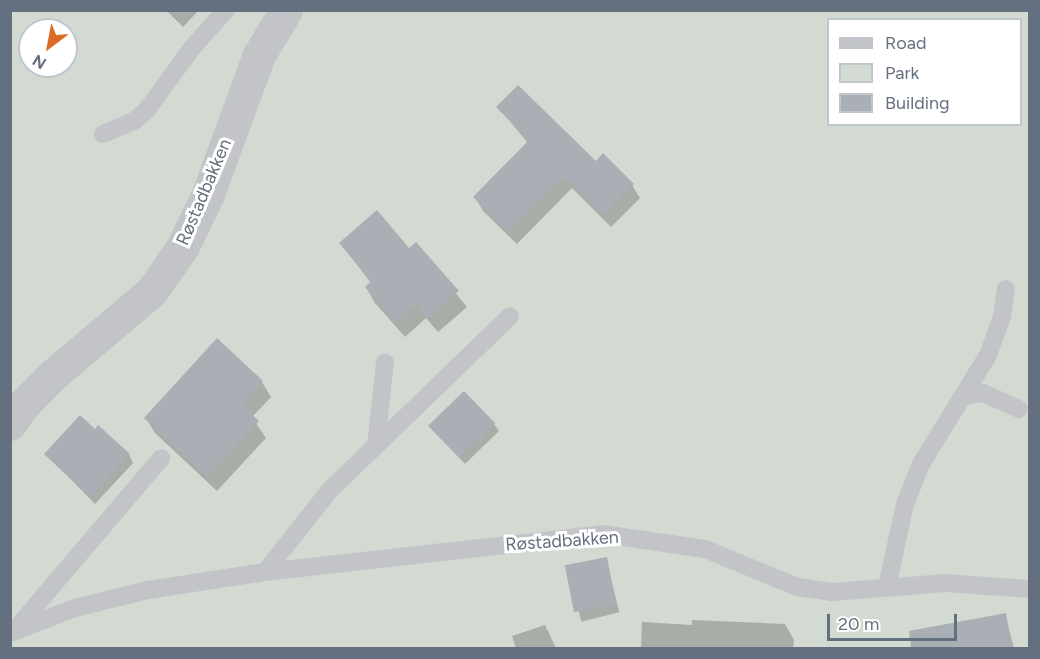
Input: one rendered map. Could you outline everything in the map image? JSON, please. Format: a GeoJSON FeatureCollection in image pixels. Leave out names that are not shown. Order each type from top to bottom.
{"type":"FeatureCollection","features":[{"type":"Feature","properties":{"kind":"street","name":"Røstadbakken"},"geometry":{"type":"LineString","coordinates":[[10,424],[54,374],[152,291],[183,246],[208,194],[260,55],[286,10]]}},
{"type":"Feature","properties":{"kind":"lane"},"geometry":{"type":"LineString","coordinates":[[103,134],[134,121],[146,111],[192,48],[226,10]]}},
{"type":"Feature","properties":{"kind":"lane"},"geometry":{"type":"LineString","coordinates":[[886,586],[905,504],[921,464],[988,355],[1002,317],[1006,289]]}},
{"type":"Feature","properties":{"kind":"lane"},"geometry":{"type":"LineString","coordinates":[[265,572],[330,490],[510,316]]}},
{"type":"Feature","properties":{"kind":"lane"},"geometry":{"type":"LineString","coordinates":[[376,445],[385,362]]}},
{"type":"Feature","properties":{"kind":"lane"},"geometry":{"type":"LineString","coordinates":[[963,396],[983,393],[1020,409]]}},
{"type":"Feature","properties":{"kind":"lane"},"geometry":{"type":"LineString","coordinates":[[12,632],[161,458]]}},
{"type":"Feature","properties":{"kind":"lane","name":"Røstadbakken"},"geometry":{"type":"LineString","coordinates":[[12,632],[85,605],[148,590],[265,572],[547,538],[617,534],[705,549],[797,586],[833,592],[946,583],[1029,589]]}},
{"type":"Feature","properties":{"kind":"green space"},"geometry":{"type":"Polygon","coordinates":[[[11,11],[1029,11],[1029,648],[11,648],[11,11]]]}},
{"type":"Feature","properties":{"kind":"building"},"geometry":{"type":"Polygon","coordinates":[[[518,85],[596,161],[603,153],[634,184],[602,215],[564,176],[508,232],[473,197],[529,140],[496,107],[518,85]]]}},
{"type":"Feature","properties":{"kind":"building"},"geometry":{"type":"Polygon","coordinates":[[[377,210],[409,248],[416,242],[459,291],[428,318],[416,304],[395,322],[365,287],[371,281],[339,243],[377,210]]]}},
{"type":"Feature","properties":{"kind":"building"},"geometry":{"type":"Polygon","coordinates":[[[217,338],[263,381],[241,405],[259,421],[207,477],[144,418],[217,338]]]}},
{"type":"Feature","properties":{"kind":"building"},"geometry":{"type":"Polygon","coordinates":[[[464,391],[495,423],[459,458],[428,426],[464,391]]]}},
{"type":"Feature","properties":{"kind":"building"},"geometry":{"type":"Polygon","coordinates":[[[80,415],[95,429],[98,425],[130,454],[90,497],[44,454],[80,415]]]}},
{"type":"Feature","properties":{"kind":"building"},"geometry":{"type":"Polygon","coordinates":[[[607,557],[616,604],[574,612],[565,565],[607,557]]]}},
{"type":"Feature","properties":{"kind":"building"},"geometry":{"type":"Polygon","coordinates":[[[1006,613],[1012,648],[911,648],[909,631],[1006,613]]]}}]}
